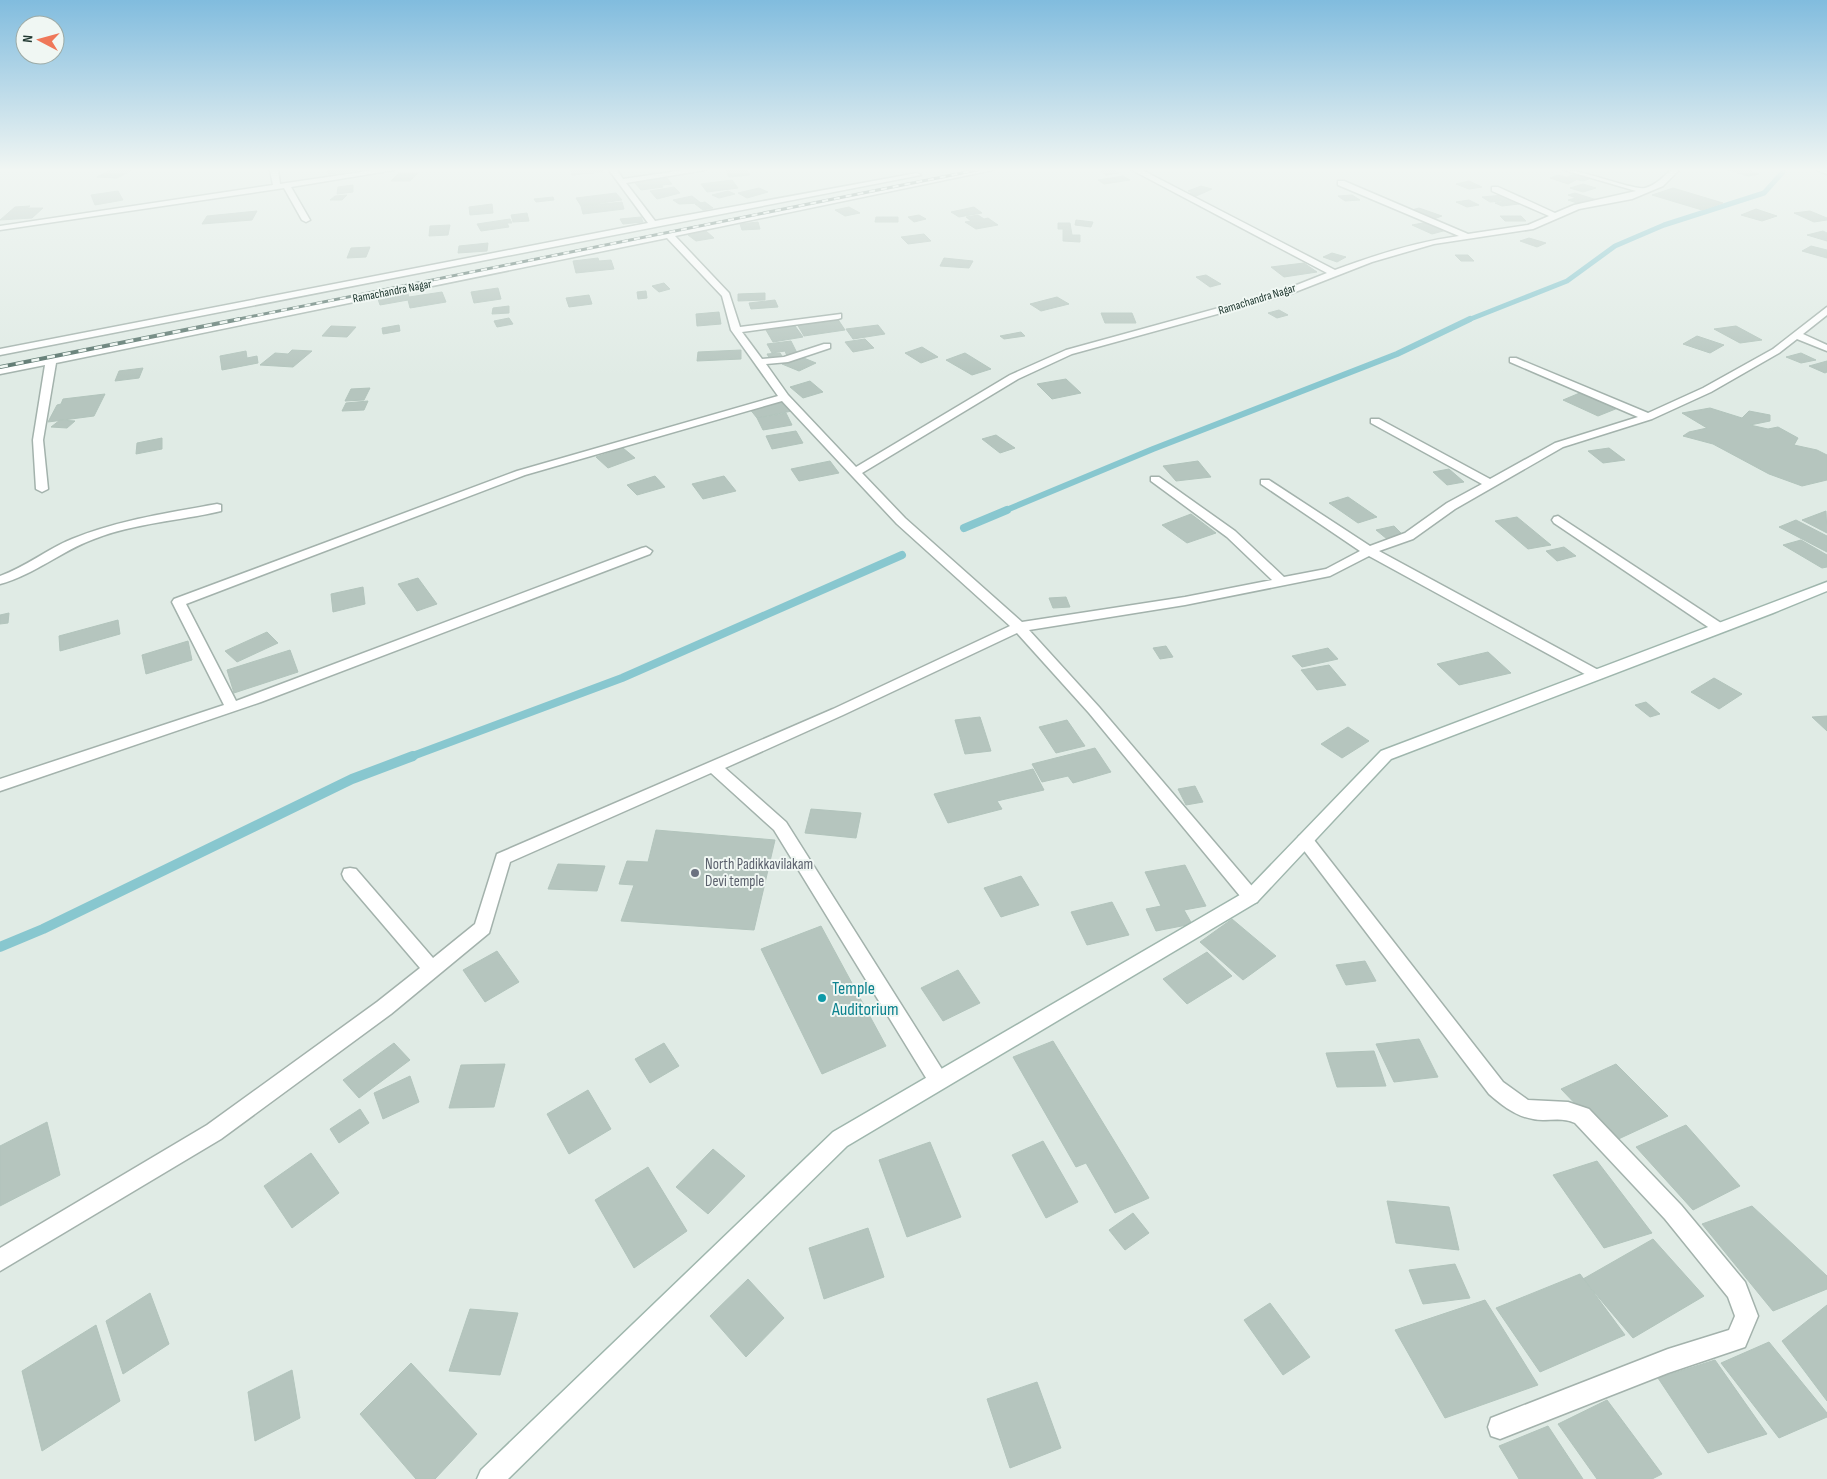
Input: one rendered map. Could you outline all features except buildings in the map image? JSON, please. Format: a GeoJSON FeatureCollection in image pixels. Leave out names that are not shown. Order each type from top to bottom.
{"type":"FeatureCollection","features":[{"type":"Feature","properties":{"kind":"street"},"geometry":{"type":"LineString","coordinates":[[0,352],[576,239]]}},
{"type":"Feature","properties":{"kind":"street","name":"Ramachandra Nagar"},"geometry":{"type":"LineString","coordinates":[[0,371],[649,239]]}},
{"type":"Feature","properties":{"kind":"street"},"geometry":{"type":"LineString","coordinates":[[673,239],[726,295],[736,330],[784,397],[900,521],[1019,627],[1094,710],[1251,897]]}},
{"type":"Feature","properties":{"kind":"street"},"geometry":{"type":"LineString","coordinates":[[1268,239],[1333,273]]}},
{"type":"Feature","properties":{"kind":"street","name":"Ramachandra Nagar"},"geometry":{"type":"LineString","coordinates":[[855,472],[1014,377],[1069,352],[1287,292],[1369,260],[1448,239]]}},
{"type":"Feature","properties":{"kind":"street"},"geometry":{"type":"LineString","coordinates":[[0,1260],[214,1132],[376,1014],[484,928],[503,858],[838,712],[1019,627],[1185,601],[1330,572],[1369,551],[1409,536],[1451,506],[1559,446],[1648,417],[1715,385],[1776,351],[1827,310]]}},
{"type":"Feature","properties":{"kind":"street"},"geometry":{"type":"LineString","coordinates":[[736,330],[838,316]]}},
{"type":"Feature","properties":{"kind":"street"},"geometry":{"type":"LineString","coordinates":[[1796,335],[1827,348]]}},
{"type":"Feature","properties":{"kind":"street"},"geometry":{"type":"LineString","coordinates":[[758,362],[785,360],[827,346]]}},
{"type":"Feature","properties":{"kind":"street"},"geometry":{"type":"LineString","coordinates":[[1513,360],[1648,417]]}},
{"type":"Feature","properties":{"kind":"street"},"geometry":{"type":"LineString","coordinates":[[42,489],[38,440],[51,361]]}},
{"type":"Feature","properties":{"kind":"street"},"geometry":{"type":"LineString","coordinates":[[232,708],[178,602],[521,473],[784,397]]}},
{"type":"Feature","properties":{"kind":"street"},"geometry":{"type":"LineString","coordinates":[[1375,422],[1491,484]]}},
{"type":"Feature","properties":{"kind":"street"},"geometry":{"type":"LineString","coordinates":[[1155,480],[1231,534],[1282,582]]}},
{"type":"Feature","properties":{"kind":"street"},"geometry":{"type":"LineString","coordinates":[[1265,482],[1369,551],[1597,675]]}},
{"type":"Feature","properties":{"kind":"street"},"geometry":{"type":"LineString","coordinates":[[0,580],[20,574],[74,542],[146,521],[217,508]]}},
{"type":"Feature","properties":{"kind":"street"},"geometry":{"type":"LineString","coordinates":[[1558,520],[1719,628]]}},
{"type":"Feature","properties":{"kind":"street"},"geometry":{"type":"LineString","coordinates":[[0,784],[232,708],[646,551]]}},
{"type":"Feature","properties":{"kind":"street"},"geometry":{"type":"LineString","coordinates":[[490,1479],[840,1139],[1251,897],[1386,755],[1827,586]]}},
{"type":"Feature","properties":{"kind":"street"},"geometry":{"type":"LineString","coordinates":[[713,766],[780,826],[938,1080]]}},
{"type":"Feature","properties":{"kind":"street"},"geometry":{"type":"LineString","coordinates":[[1304,840],[1496,1088],[1514,1103],[1532,1110],[1569,1109],[1582,1116],[1673,1212],[1737,1290],[1747,1316],[1737,1339],[1668,1361],[1500,1427]]}},
{"type":"Feature","properties":{"kind":"street"},"geometry":{"type":"LineString","coordinates":[[350,874],[432,969]]}},
{"type":"Feature","properties":{"kind":"waterway"},"geometry":{"type":"LineString","coordinates":[[1468,320],[1567,281],[1615,246],[1631,239]]}},
{"type":"Feature","properties":{"kind":"waterway"},"geometry":{"type":"LineString","coordinates":[[1004,511],[1153,449],[1397,354],[1470,319]]}},
{"type":"Feature","properties":{"kind":"waterway"},"geometry":{"type":"LineString","coordinates":[[964,528],[1007,510]]}},
{"type":"Feature","properties":{"kind":"waterway"},"geometry":{"type":"LineString","coordinates":[[410,757],[622,678],[902,555]]}},
{"type":"Feature","properties":{"kind":"waterway"},"geometry":{"type":"LineString","coordinates":[[0,947],[43,929],[352,779],[413,756]]}},
{"type":"Feature","properties":{"kind":"railway"},"geometry":{"type":"LineString","coordinates":[[234,320],[635,239]]}},
{"type":"Feature","properties":{"kind":"railway"},"geometry":{"type":"LineString","coordinates":[[0,367],[240,319]]}},
{"type":"Feature","properties":{"kind":"place","name":"North Padikkavilakam Devi temple"},"geometry":{"type":"Point","coordinates":[695,873]}},
{"type":"Feature","properties":{"kind":"place","name":"Temple Auditorium"},"geometry":{"type":"Point","coordinates":[822,998]}}]}
